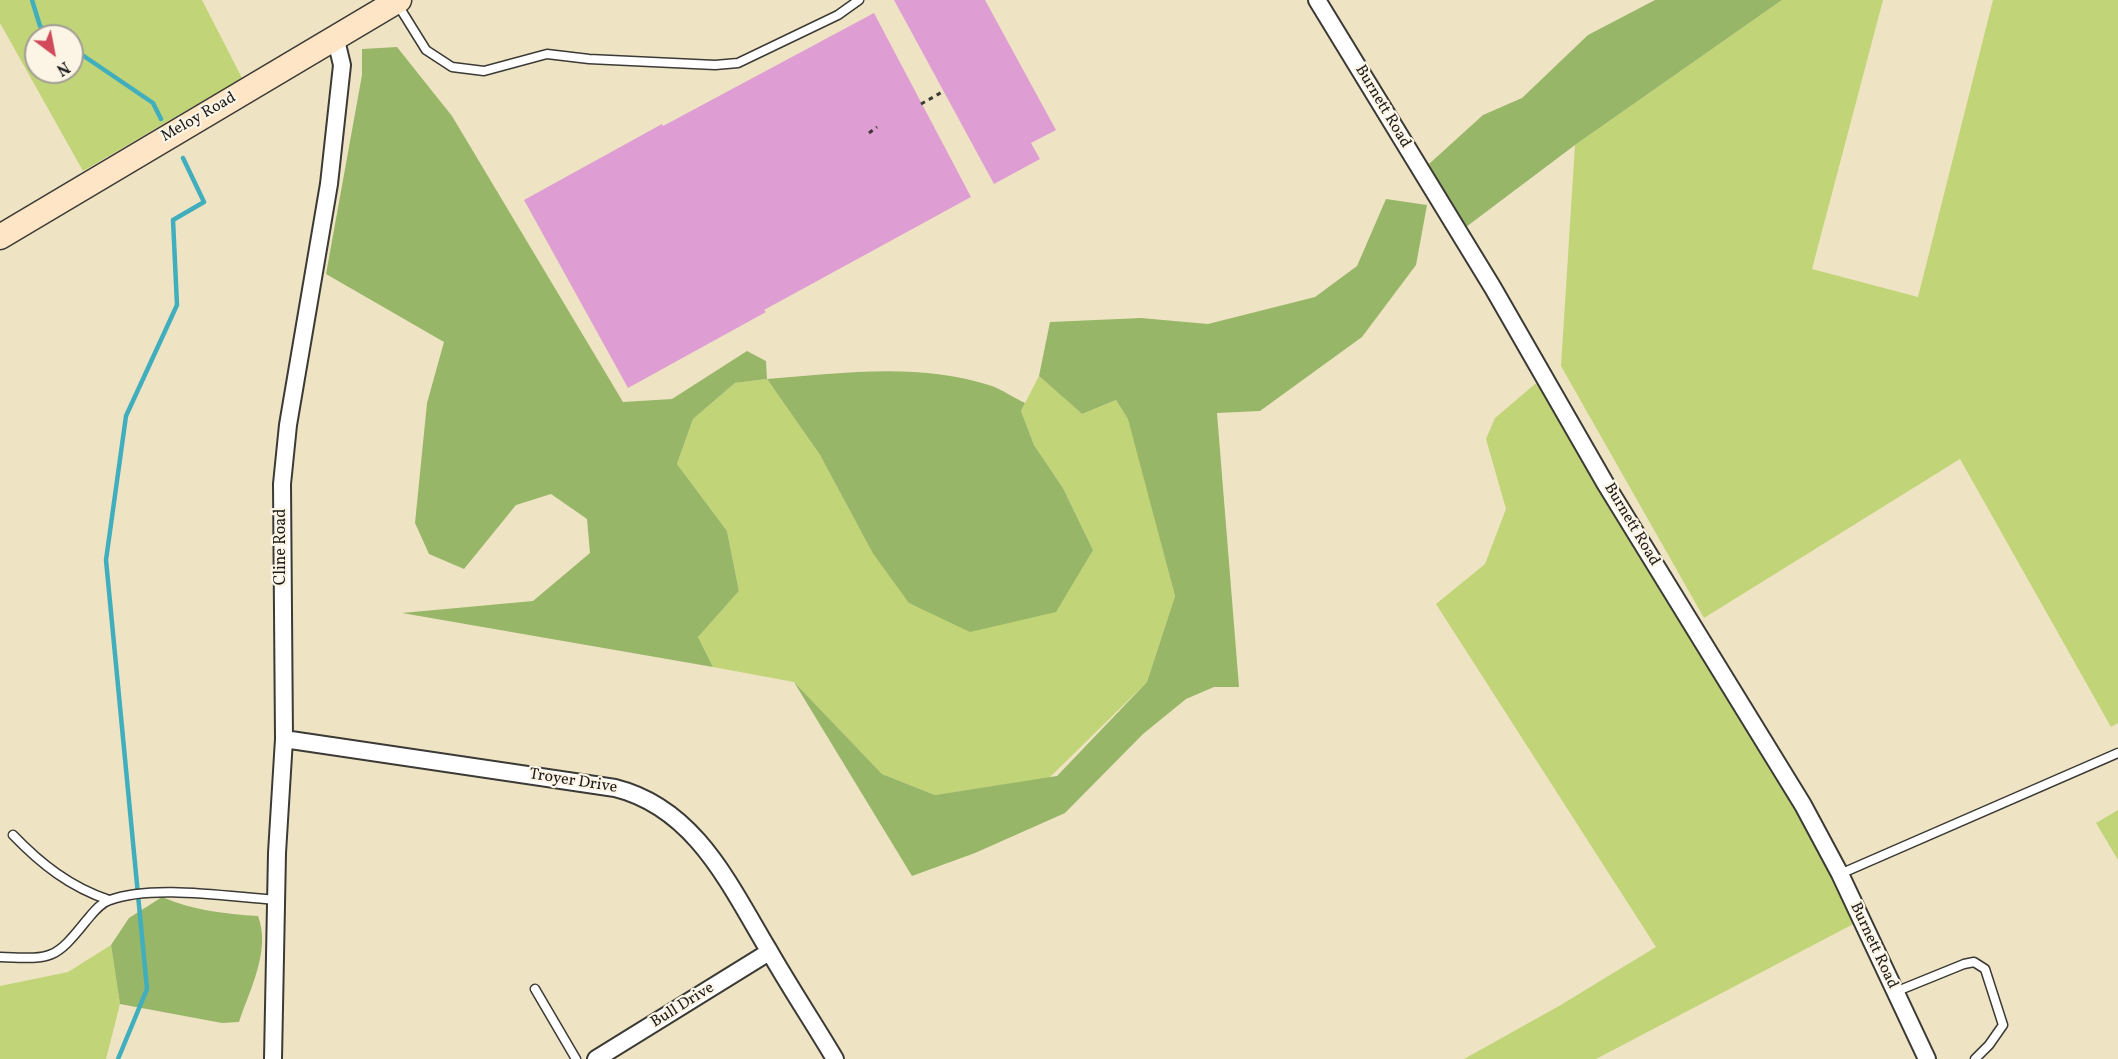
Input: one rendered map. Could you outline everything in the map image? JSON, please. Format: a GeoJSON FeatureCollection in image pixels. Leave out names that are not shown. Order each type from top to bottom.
{"type":"FeatureCollection","features":[{"type":"Feature","properties":{"kind":"street","name":"Burnett Road"},"geometry":{"type":"LineString","coordinates":[[1317,0],[1493,288],[1605,483],[1803,805],[1840,874],[1928,1059]]}},
{"type":"Feature","properties":{"kind":"street","name":"Meloy Road"},"geometry":{"type":"LineString","coordinates":[[0,237],[336,40],[397,1]]}},
{"type":"Feature","properties":{"kind":"street","name":"Cline Road"},"geometry":{"type":"LineString","coordinates":[[273,1059],[276,900],[284,739],[282,484],[288,424],[330,173],[342,65],[336,40]]}},
{"type":"Feature","properties":{"kind":"street","name":"Troyer Drive"},"geometry":{"type":"LineString","coordinates":[[284,739],[633,792],[666,810],[698,840],[720,869],[835,1059]]}},
{"type":"Feature","properties":{"kind":"street","name":"Bull Drive"},"geometry":{"type":"LineString","coordinates":[[596,1059],[769,952]]}},
{"type":"Feature","properties":{"kind":"lane"},"geometry":{"type":"LineString","coordinates":[[397,1],[426,50],[452,67],[484,71],[547,54],[589,59],[715,65],[738,63],[838,15],[860,0]]}},
{"type":"Feature","properties":{"kind":"lane"},"geometry":{"type":"LineString","coordinates":[[1840,874],[2118,753]]}},
{"type":"Feature","properties":{"kind":"lane"},"geometry":{"type":"LineString","coordinates":[[13,835],[38,860],[73,886],[109,900]]}},
{"type":"Feature","properties":{"kind":"lane"},"geometry":{"type":"LineString","coordinates":[[0,957],[35,958],[57,953],[65,948],[97,908],[109,900],[131,895],[276,900]]}},
{"type":"Feature","properties":{"kind":"lane"},"geometry":{"type":"LineString","coordinates":[[1895,992],[1964,964],[1974,962],[1984,969],[2003,1025],[1989,1045],[1975,1059]]}},
{"type":"Feature","properties":{"kind":"lane"},"geometry":{"type":"LineString","coordinates":[[535,989],[576,1059]]}},
{"type":"Feature","properties":{"kind":"path"},"geometry":{"type":"LineString","coordinates":[[921,104],[944,91]]}},
{"type":"Feature","properties":{"kind":"path"},"geometry":{"type":"LineString","coordinates":[[869,133],[877,128]]}},
{"type":"Feature","properties":{"kind":"green space"},"geometry":{"type":"Polygon","coordinates":[[[0,0],[202,0],[242,78],[83,171],[34,84],[84,84],[84,24],[24,24],[24,66],[0,23],[0,0]]]}},
{"type":"Feature","properties":{"kind":"green space"},"geometry":{"type":"Polygon","coordinates":[[[1655,0],[1782,0],[1575,145],[1462,230],[1429,164],[1483,115],[1522,98],[1588,35],[1655,0]]]}},
{"type":"Feature","properties":{"kind":"green space"},"geometry":{"type":"Polygon","coordinates":[[[1782,0],[1883,0],[1812,269],[1918,297],[1993,0],[2118,0],[2118,723],[2111,727],[1960,459],[1704,618],[1561,366],[1575,145],[1782,0]]]}},
{"type":"Feature","properties":{"kind":"green space"},"geometry":{"type":"Polygon","coordinates":[[[397,47],[452,116],[623,402],[672,399],[747,351],[766,361],[767,379],[735,383],[693,419],[677,464],[727,531],[739,591],[698,637],[713,667],[402,613],[533,601],[590,553],[587,519],[551,494],[516,505],[464,569],[429,554],[415,523],[427,403],[444,342],[326,274],[362,75],[362,49],[397,47]]]}},
{"type":"Feature","properties":{"kind":"green space"},"geometry":{"type":"Polygon","coordinates":[[[1386,199],[1427,205],[1416,265],[1362,337],[1260,411],[1217,413],[1239,687],[1214,687],[1186,699],[1143,734],[1065,813],[975,853],[912,876],[794,682],[882,774],[935,795],[1057,776],[1147,682],[1175,596],[1128,419],[1116,400],[1082,414],[1039,376],[1050,322],[1141,318],[1208,324],[1315,297],[1357,266],[1386,199]]]}},
{"type":"Feature","properties":{"kind":"green space"},"geometry":{"type":"Polygon","coordinates":[[[880,371],[937,374],[992,386],[1025,403],[1021,411],[1034,445],[1063,488],[1093,550],[1056,612],[970,632],[909,603],[872,552],[820,455],[767,379],[880,371]]]}},
{"type":"Feature","properties":{"kind":"green space"},"geometry":{"type":"Polygon","coordinates":[[[1039,376],[1082,414],[1116,400],[1129,420],[1175,596],[1147,682],[1049,778],[935,795],[882,774],[794,682],[713,667],[698,637],[739,591],[727,531],[677,464],[693,419],[735,383],[767,379],[820,455],[872,552],[1093,550],[1063,488],[1034,445],[1021,411],[1039,376]]]}},
{"type":"Feature","properties":{"kind":"green space"},"geometry":{"type":"Polygon","coordinates":[[[1535,384],[1549,385],[1861,920],[1596,1059],[1464,1059],[1559,1006],[1656,947],[1436,604],[1485,564],[1506,509],[1486,439],[1495,418],[1535,384]]]}},
{"type":"Feature","properties":{"kind":"green space"},"geometry":{"type":"Polygon","coordinates":[[[2118,810],[2118,860],[2096,823],[2118,810]]]}},
{"type":"Feature","properties":{"kind":"green space"},"geometry":{"type":"Polygon","coordinates":[[[162,897],[209,911],[258,916],[262,942],[261,956],[239,1022],[222,1023],[120,1004],[111,945],[129,918],[162,897]]]}},
{"type":"Feature","properties":{"kind":"green space"},"geometry":{"type":"Polygon","coordinates":[[[111,945],[120,1004],[106,1059],[0,1059],[0,986],[68,972],[111,945]]]}},
{"type":"Feature","properties":{"kind":"building"},"geometry":{"type":"Polygon","coordinates":[[[894,0],[985,0],[1056,130],[1031,143],[1040,159],[994,184],[894,0]]]}},
{"type":"Feature","properties":{"kind":"building"},"geometry":{"type":"Polygon","coordinates":[[[874,13],[971,197],[764,310],[766,312],[628,388],[524,200],[662,124],[663,126],[874,13]]]}},
{"type":"Feature","properties":{"kind":"waterway"},"geometry":{"type":"LineString","coordinates":[[32,0],[39,24]]}},
{"type":"Feature","properties":{"kind":"waterway"},"geometry":{"type":"LineString","coordinates":[[84,56],[153,103],[161,119]]}},
{"type":"Feature","properties":{"kind":"waterway"},"geometry":{"type":"LineString","coordinates":[[118,1059],[147,989],[106,560],[126,416],[177,305],[173,220],[204,202],[183,158]]}}]}
